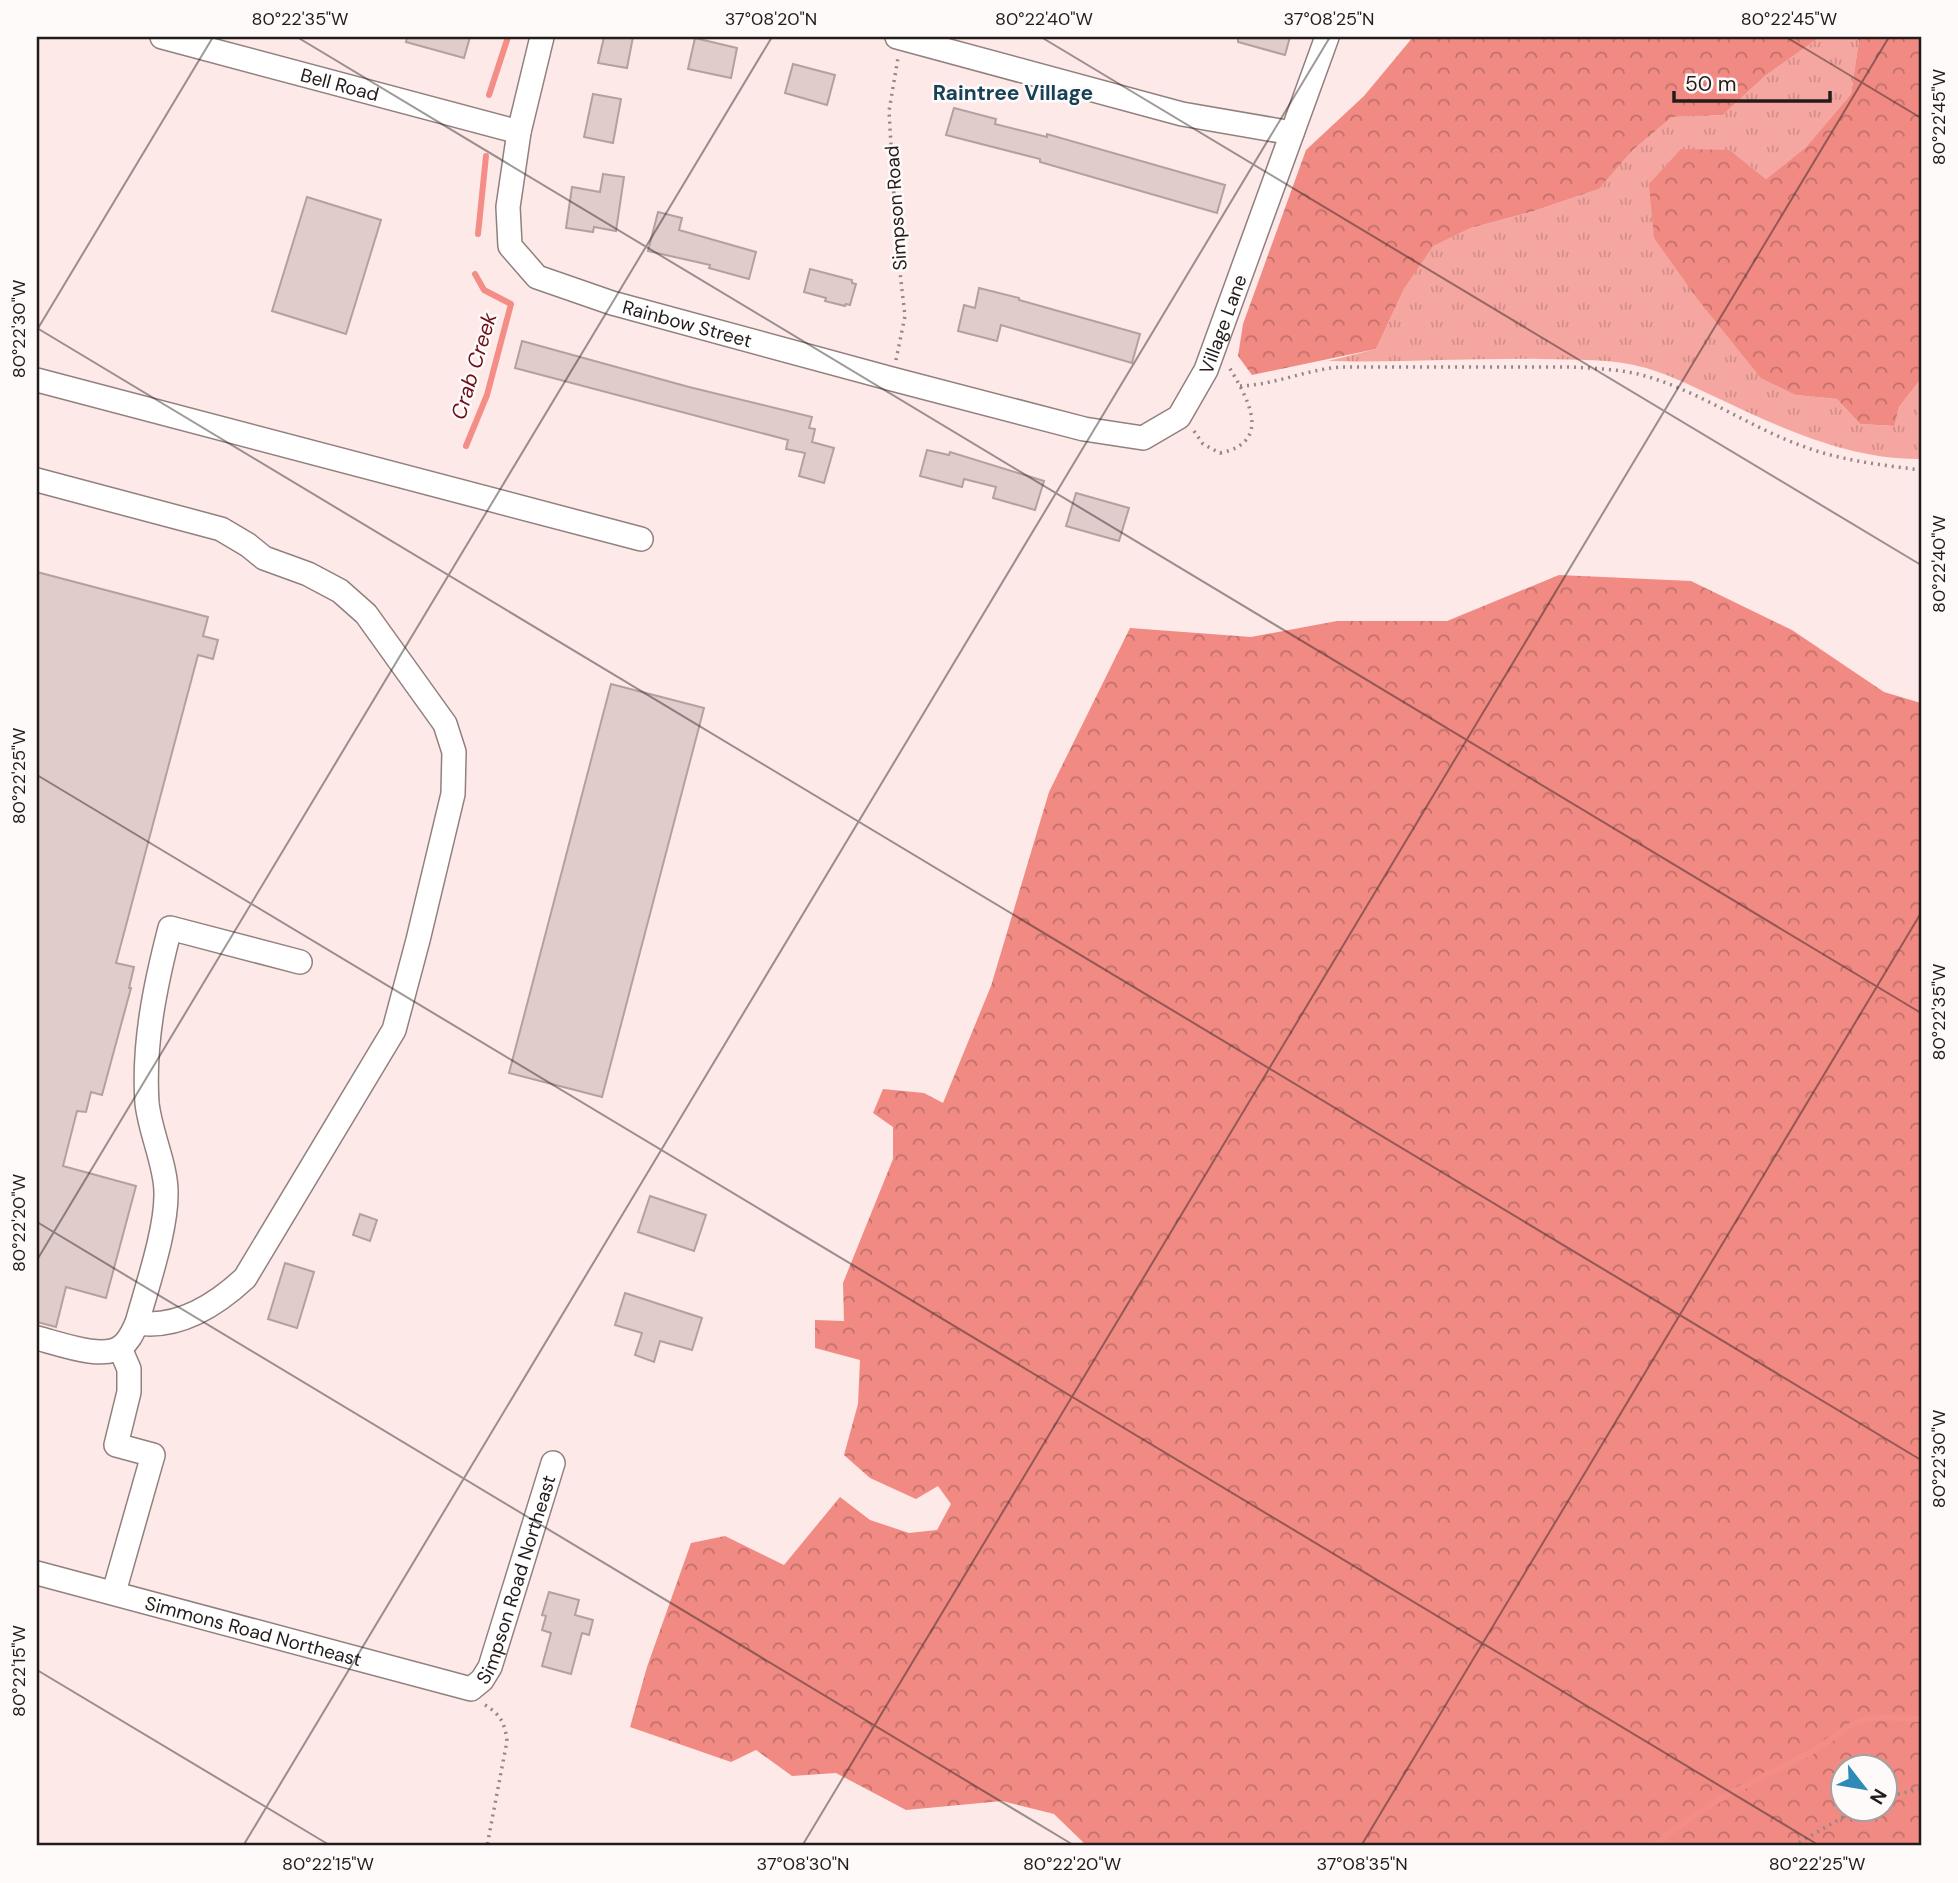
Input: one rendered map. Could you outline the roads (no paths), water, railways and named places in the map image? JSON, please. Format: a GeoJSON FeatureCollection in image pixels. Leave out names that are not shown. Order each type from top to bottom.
{"type":"FeatureCollection","features":[{"type":"Feature","properties":{"kind":"street","name":"Rainbow Street"},"geometry":{"type":"LineString","coordinates":[[542,37],[519,132],[508,207],[510,246],[537,277],[612,303],[1084,429]]}},
{"type":"Feature","properties":{"kind":"street"},"geometry":{"type":"LineString","coordinates":[[900,37],[1182,114],[1292,133]]}},
{"type":"Feature","properties":{"kind":"street","name":"Village Lane"},"geometry":{"type":"LineString","coordinates":[[1084,429],[1143,438],[1179,417],[1206,370],[1328,37]]}},
{"type":"Feature","properties":{"kind":"street","name":"Bell Road"},"geometry":{"type":"LineString","coordinates":[[170,38],[519,132]]}},
{"type":"Feature","properties":{"kind":"street"},"geometry":{"type":"LineString","coordinates":[[37,380],[640,540]]}},
{"type":"Feature","properties":{"kind":"street"},"geometry":{"type":"LineString","coordinates":[[37,480],[221,529],[264,558],[307,574],[340,591],[366,614],[445,724],[454,752],[453,794],[394,1031],[245,1278],[225,1297],[190,1316],[156,1326],[138,1323]]}},
{"type":"Feature","properties":{"kind":"street"},"geometry":{"type":"LineString","coordinates":[[37,1338],[91,1351],[108,1352],[120,1348],[138,1323],[164,1216],[166,1190],[149,1121],[146,1050],[155,984],[170,929],[300,962]]}},
{"type":"Feature","properties":{"kind":"street"},"geometry":{"type":"LineString","coordinates":[[114,1592],[153,1455],[116,1445],[129,1392],[129,1369],[120,1348]]}},
{"type":"Feature","properties":{"kind":"street","name":"Simpson Road Northeast"},"geometry":{"type":"LineString","coordinates":[[475,1695],[490,1667],[553,1463]]}},
{"type":"Feature","properties":{"kind":"street","name":"Simmons Road Northeast"},"geometry":{"type":"LineString","coordinates":[[37,1573],[114,1592],[475,1695]]}},
{"type":"Feature","properties":{"kind":"waterway","name":"Crab Creek"},"geometry":{"type":"LineString","coordinates":[[489,95],[508,37]]}},
{"type":"Feature","properties":{"kind":"waterway","name":"Crab Creek"},"geometry":{"type":"LineString","coordinates":[[478,234],[486,156]]}},
{"type":"Feature","properties":{"kind":"waterway","name":"Crab Creek"},"geometry":{"type":"LineString","coordinates":[[466,446],[487,395],[511,304],[484,290],[475,274]]}},
{"type":"Feature","properties":{"kind":"waterway"},"geometry":{"type":"LineString","coordinates":[[1655,1846],[1711,1805],[1811,1752],[1852,1725],[1874,1718],[1921,1719]]}},
{"type":"Feature","properties":{"kind":"district","name":"Raintree Village"},"geometry":{"type":"Point","coordinates":[1013,93]}}]}
